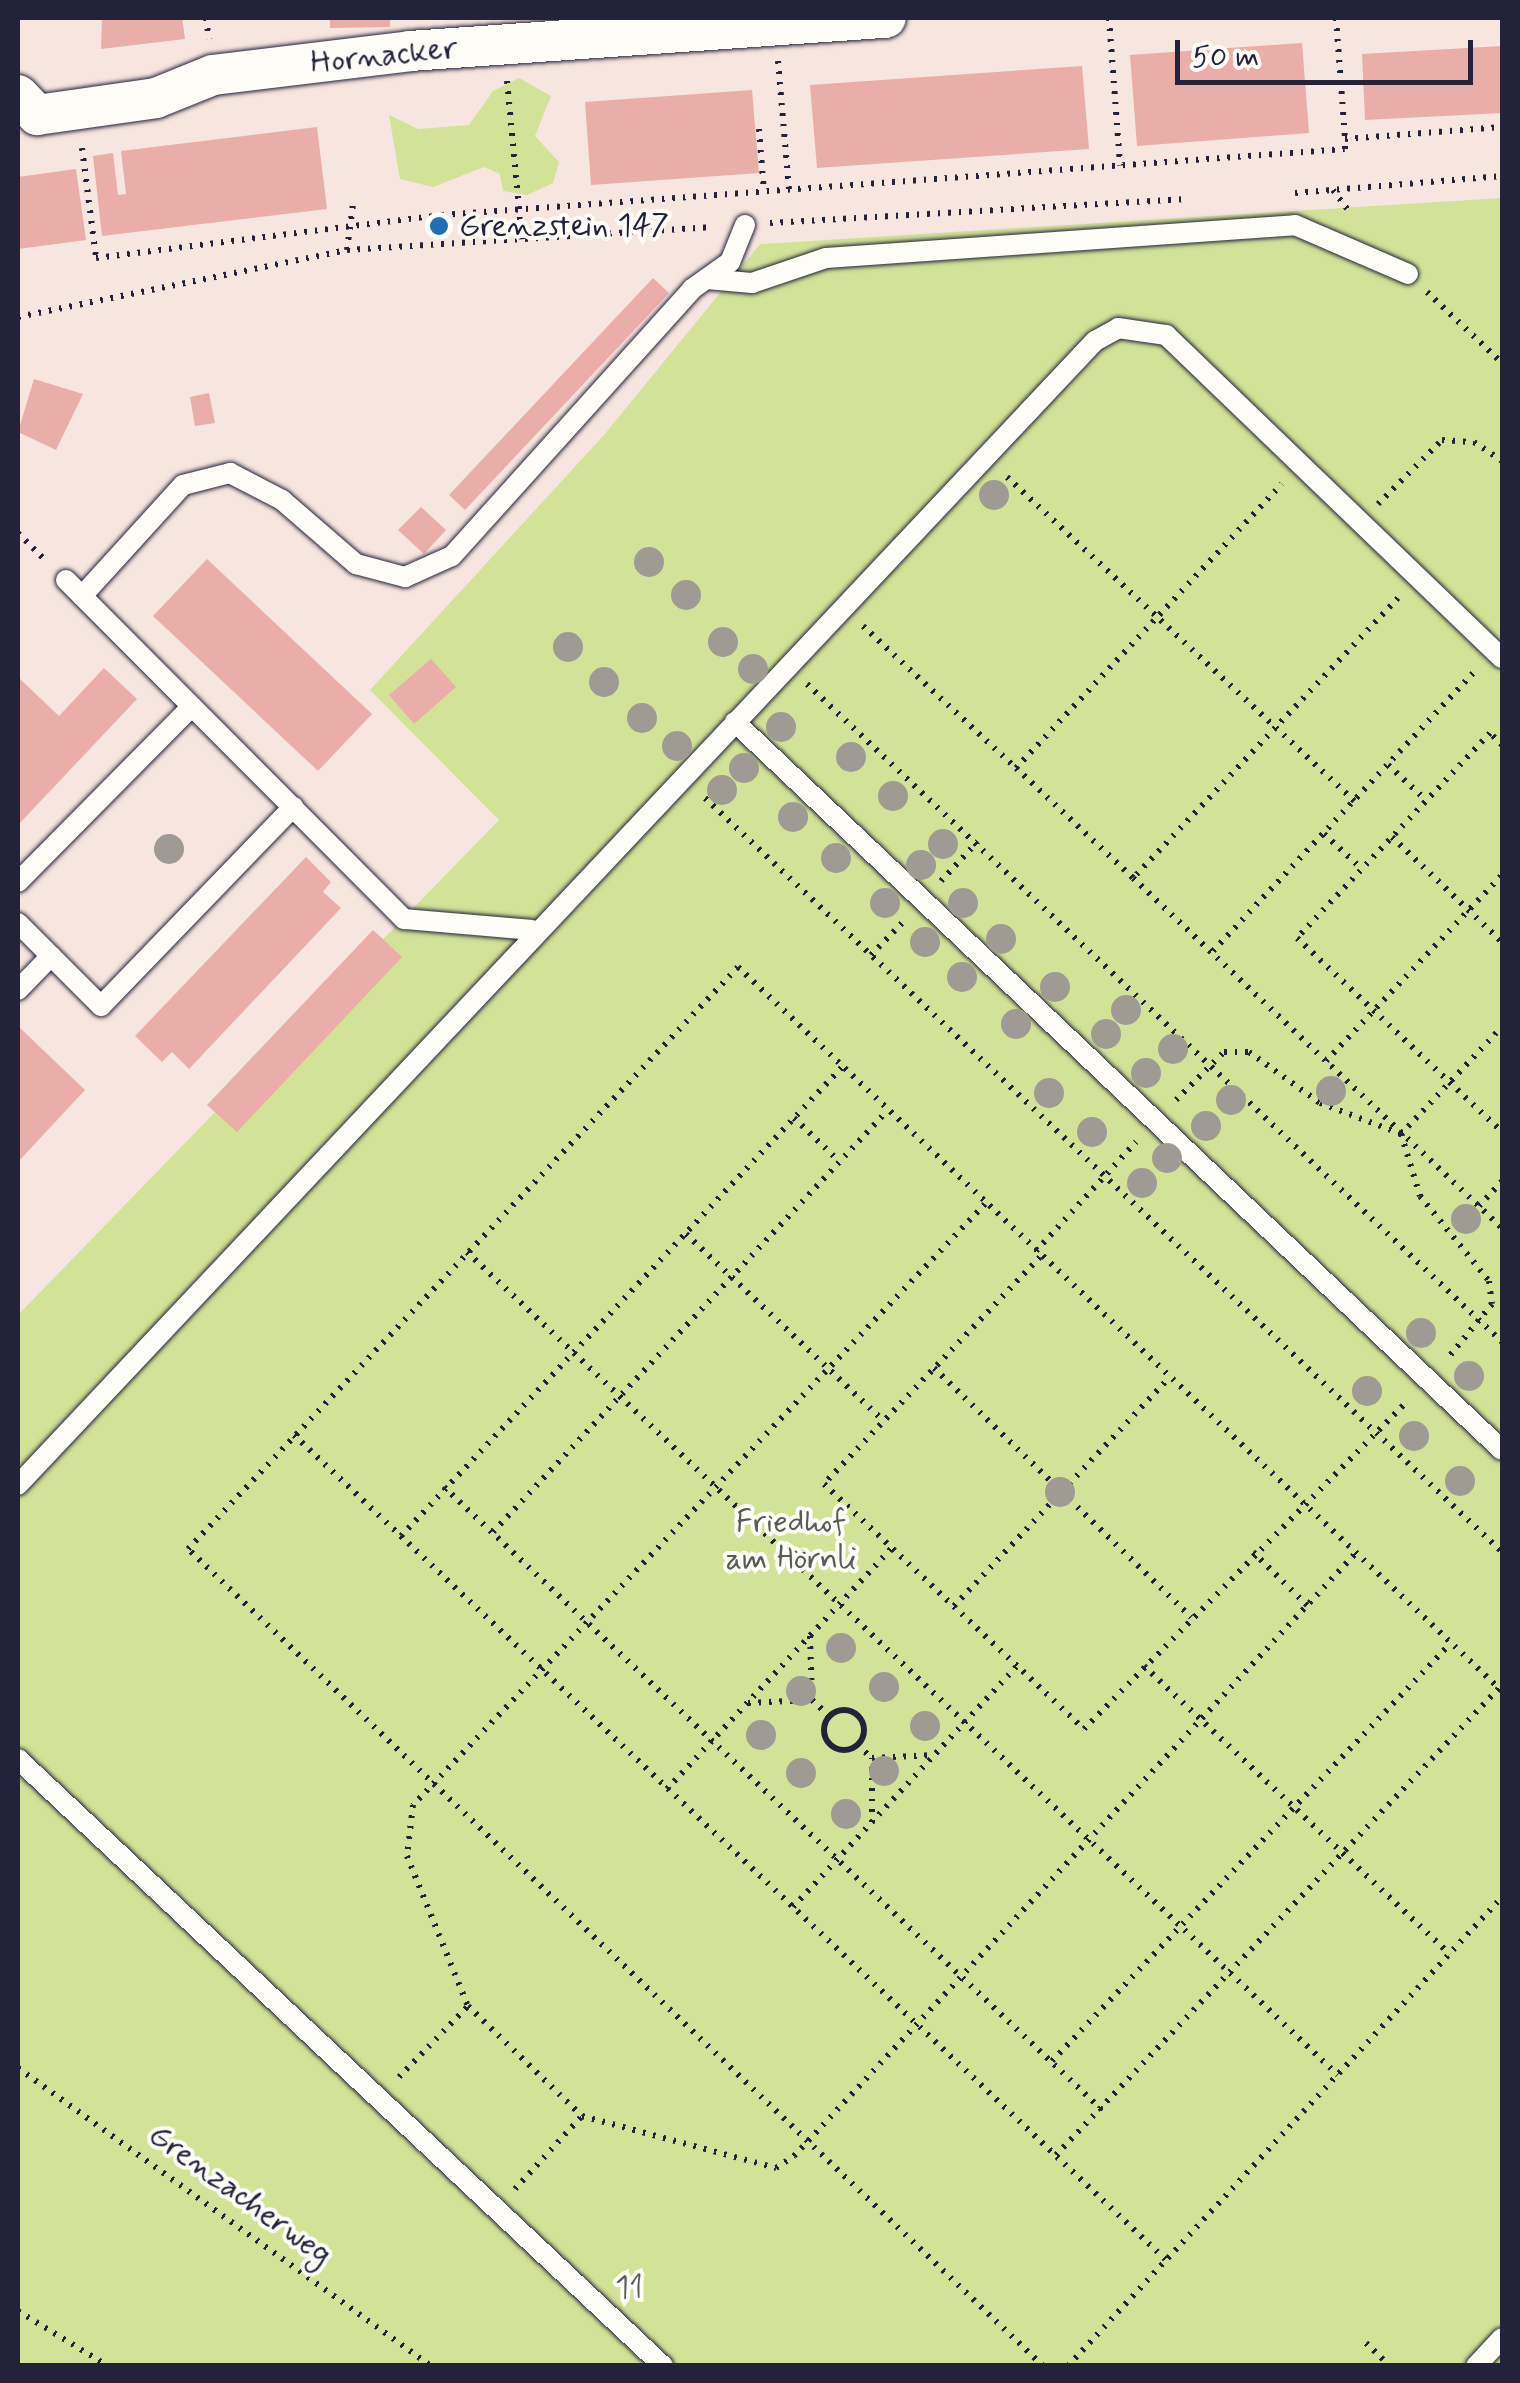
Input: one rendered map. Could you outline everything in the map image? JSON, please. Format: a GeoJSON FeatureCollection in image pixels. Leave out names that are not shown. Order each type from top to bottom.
{"type":"FeatureCollection","features":[{"type":"Feature","properties":{"kind":"street","name":"Hornacker"},"geometry":{"type":"LineString","coordinates":[[18,95],[37,114],[156,98],[214,75],[504,45],[886,18]]}},
{"type":"Feature","properties":{"kind":"lane"},"geometry":{"type":"LineString","coordinates":[[82,596],[182,484],[230,473],[282,500],[356,564],[404,577],[452,556],[706,279],[730,262],[745,225]]}},
{"type":"Feature","properties":{"kind":"lane"},"geometry":{"type":"LineString","coordinates":[[706,279],[752,282],[826,258],[1296,226],[1408,274]]}},
{"type":"Feature","properties":{"kind":"lane"},"geometry":{"type":"LineString","coordinates":[[18,1485],[532,930],[735,722],[1094,341],[1143,327],[1166,335],[1365,520],[1498,654]]}},
{"type":"Feature","properties":{"kind":"lane"},"geometry":{"type":"LineString","coordinates":[[66,580],[404,919],[532,930]]}},
{"type":"Feature","properties":{"kind":"lane"},"geometry":{"type":"LineString","coordinates":[[18,882],[192,706]]}},
{"type":"Feature","properties":{"kind":"lane"},"geometry":{"type":"LineString","coordinates":[[735,722],[1502,1450]]}},
{"type":"Feature","properties":{"kind":"lane"},"geometry":{"type":"LineString","coordinates":[[18,923],[101,1006],[293,808]]}},
{"type":"Feature","properties":{"kind":"lane"},"geometry":{"type":"LineString","coordinates":[[18,990],[51,956]]}},
{"type":"Feature","properties":{"kind":"lane"},"geometry":{"type":"LineString","coordinates":[[18,1759],[664,2366]]}},
{"type":"Feature","properties":{"kind":"lane"},"geometry":{"type":"LineString","coordinates":[[1476,2366],[1502,2338]]}},
{"type":"Feature","properties":{"kind":"path"},"geometry":{"type":"LineString","coordinates":[[1109,18],[1120,166]]}},
{"type":"Feature","properties":{"kind":"path"},"geometry":{"type":"LineString","coordinates":[[77,110],[96,258],[519,210],[1345,149],[1336,18]]}},
{"type":"Feature","properties":{"kind":"path"},"geometry":{"type":"LineString","coordinates":[[775,25],[789,190]]}},
{"type":"Feature","properties":{"kind":"path"},"geometry":{"type":"LineString","coordinates":[[504,45],[522,239]]}},
{"type":"Feature","properties":{"kind":"path"},"geometry":{"type":"LineString","coordinates":[[1344,139],[1502,127]]}},
{"type":"Feature","properties":{"kind":"path"},"geometry":{"type":"LineString","coordinates":[[760,130],[764,192]]}},
{"type":"Feature","properties":{"kind":"path"},"geometry":{"type":"LineString","coordinates":[[347,250],[354,226],[353,204]]}},
{"type":"Feature","properties":{"kind":"path"},"geometry":{"type":"LineString","coordinates":[[1365,520],[1442,440],[1474,442],[1502,461]]}},
{"type":"Feature","properties":{"kind":"path"},"geometry":{"type":"LineString","coordinates":[[984,455],[1354,802]]}},
{"type":"Feature","properties":{"kind":"path"},"geometry":{"type":"LineString","coordinates":[[1016,768],[1303,462]]}},
{"type":"Feature","properties":{"kind":"path"},"geometry":{"type":"LineString","coordinates":[[18,533],[66,580]]}},
{"type":"Feature","properties":{"kind":"path"},"geometry":{"type":"LineString","coordinates":[[1134,878],[1418,577]]}},
{"type":"Feature","properties":{"kind":"path"},"geometry":{"type":"LineString","coordinates":[[843,608],[1502,1228]]}},
{"type":"Feature","properties":{"kind":"path"},"geometry":{"type":"LineString","coordinates":[[1213,952],[1498,654]]}},
{"type":"Feature","properties":{"kind":"path"},"geometry":{"type":"LineString","coordinates":[[788,666],[1502,1342]]}},
{"type":"Feature","properties":{"kind":"path"},"geometry":{"type":"LineString","coordinates":[[1502,745],[1490,733],[1298,938],[1502,1132]]}},
{"type":"Feature","properties":{"kind":"path"},"geometry":{"type":"LineString","coordinates":[[1388,765],[1426,800]]}},
{"type":"Feature","properties":{"kind":"path"},"geometry":{"type":"LineString","coordinates":[[682,777],[1502,1552]]}},
{"type":"Feature","properties":{"kind":"path"},"geometry":{"type":"LineString","coordinates":[[1324,834],[1362,869]]}},
{"type":"Feature","properties":{"kind":"path"},"geometry":{"type":"LineString","coordinates":[[1392,837],[1502,942]]}},
{"type":"Feature","properties":{"kind":"path"},"geometry":{"type":"LineString","coordinates":[[1326,1061],[1502,875]]}},
{"type":"Feature","properties":{"kind":"path"},"geometry":{"type":"LineString","coordinates":[[1043,2366],[808,2134],[188,1549],[738,967],[1040,1257],[1501,1689],[1056,2155]]}},
{"type":"Feature","properties":{"kind":"path"},"geometry":{"type":"LineString","coordinates":[[1401,1134],[1502,1026]]}},
{"type":"Feature","properties":{"kind":"path"},"geometry":{"type":"LineString","coordinates":[[401,1536],[842,1067]]}},
{"type":"Feature","properties":{"kind":"path"},"geometry":{"type":"LineString","coordinates":[[494,1532],[886,1111]]}},
{"type":"Feature","properties":{"kind":"path"},"geometry":{"type":"LineString","coordinates":[[794,1118],[839,1161]]}},
{"type":"Feature","properties":{"kind":"path"},"geometry":{"type":"LineString","coordinates":[[1479,1206],[1502,1181]]}},
{"type":"Feature","properties":{"kind":"path"},"geometry":{"type":"LineString","coordinates":[[986,1204],[540,1668],[434,1783],[405,1825],[407,1856],[468,2006],[582,2116],[776,2168],[1356,1553]]}},
{"type":"Feature","properties":{"kind":"path"},"geometry":{"type":"LineString","coordinates":[[686,1234],[883,1420]]}},
{"type":"Feature","properties":{"kind":"path"},"geometry":{"type":"LineString","coordinates":[[468,1252],[839,1603],[970,1719],[1338,2075]]}},
{"type":"Feature","properties":{"kind":"path"},"geometry":{"type":"LineString","coordinates":[[1040,1257],[824,1484],[1084,1728],[1252,1552],[1307,1505]]}},
{"type":"Feature","properties":{"kind":"path"},"geometry":{"type":"LineString","coordinates":[[934,1368],[1192,1617]]}},
{"type":"Feature","properties":{"kind":"path"},"geometry":{"type":"LineString","coordinates":[[954,1606],[1169,1378]]}},
{"type":"Feature","properties":{"kind":"path"},"geometry":{"type":"LineString","coordinates":[[294,1436],[1166,2260]]}},
{"type":"Feature","properties":{"kind":"path"},"geometry":{"type":"LineString","coordinates":[[444,1487],[962,1972],[1102,2110]]}},
{"type":"Feature","properties":{"kind":"path"},"geometry":{"type":"LineString","coordinates":[[667,1789],[892,1548]]}},
{"type":"Feature","properties":{"kind":"path"},"geometry":{"type":"LineString","coordinates":[[1252,1552],[1308,1604]]}},
{"type":"Feature","properties":{"kind":"path"},"geometry":{"type":"LineString","coordinates":[[810,1636],[812,1700],[829,1716],[859,1717],[857,1745]]}},
{"type":"Feature","properties":{"kind":"path"},"geometry":{"type":"LineString","coordinates":[[1052,2060],[1450,1644]]}},
{"type":"Feature","properties":{"kind":"path"},"geometry":{"type":"LineString","coordinates":[[792,1907],[1018,1666]]}},
{"type":"Feature","properties":{"kind":"path"},"geometry":{"type":"LineString","coordinates":[[1144,1666],[1450,1954]]}},
{"type":"Feature","properties":{"kind":"path"},"geometry":{"type":"LineString","coordinates":[[748,1703],[812,1700]]}},
{"type":"Feature","properties":{"kind":"path"},"geometry":{"type":"LineString","coordinates":[[829,1716],[829,1744],[857,1745],[872,1758],[935,1755]]}},
{"type":"Feature","properties":{"kind":"path"},"geometry":{"type":"LineString","coordinates":[[872,1758],[872,1822]]}},
{"type":"Feature","properties":{"kind":"path"},"geometry":{"type":"LineString","coordinates":[[1068,2366],[1502,1897]]}},
{"type":"Feature","properties":{"kind":"path"},"geometry":{"type":"LineString","coordinates":[[377,2098],[468,2006]]}},
{"type":"Feature","properties":{"kind":"path","name":"Grenzacherweg"},"geometry":{"type":"LineString","coordinates":[[18,2068],[432,2366]]}},
{"type":"Feature","properties":{"kind":"path"},"geometry":{"type":"LineString","coordinates":[[496,2210],[582,2116]]}},
{"type":"Feature","properties":{"kind":"path"},"geometry":{"type":"LineString","coordinates":[[18,2311],[108,2366]]}},
{"type":"Feature","properties":{"kind":"path"},"geometry":{"type":"LineString","coordinates":[[1366,2343],[1390,2366]]}},
{"type":"Feature","properties":{"kind":"green space"},"geometry":{"type":"Polygon","coordinates":[[[519,78],[551,96],[535,136],[559,162],[553,183],[527,195],[503,191],[500,174],[484,167],[433,187],[400,179],[389,115],[418,129],[469,125],[493,91],[519,78]]]}},
{"type":"Feature","properties":{"kind":"green space","name":"Friedhof am Hörnli"},"geometry":{"type":"Polygon","coordinates":[[[1502,198],[1502,2365],[18,2365],[18,1315],[499,820],[370,690],[604,435],[760,244],[1502,198]]]}},
{"type":"Feature","properties":{"kind":"building"},"geometry":{"type":"Polygon","coordinates":[[[102,18],[182,18],[185,39],[101,49],[102,18]]]}},
{"type":"Feature","properties":{"kind":"building"},"geometry":{"type":"Polygon","coordinates":[[[330,18],[390,18],[390,27],[330,28],[330,18]]]}},
{"type":"Feature","properties":{"kind":"building"},"geometry":{"type":"Polygon","coordinates":[[[1302,43],[1309,133],[1137,146],[1130,55],[1302,43]]]}},
{"type":"Feature","properties":{"kind":"building"},"geometry":{"type":"Polygon","coordinates":[[[1502,46],[1502,113],[1365,120],[1362,54],[1502,46]]]}},
{"type":"Feature","properties":{"kind":"building"},"geometry":{"type":"Polygon","coordinates":[[[1082,66],[1089,149],[817,168],[810,85],[1082,66]]]}},
{"type":"Feature","properties":{"kind":"building"},"geometry":{"type":"Polygon","coordinates":[[[752,90],[759,173],[591,185],[585,102],[752,90]]]}},
{"type":"Feature","properties":{"kind":"building"},"geometry":{"type":"Polygon","coordinates":[[[317,127],[327,209],[102,236],[93,156],[113,153],[118,195],[126,194],[121,151],[317,127]]]}},
{"type":"Feature","properties":{"kind":"building"},"geometry":{"type":"Polygon","coordinates":[[[76,169],[86,240],[18,249],[18,177],[76,169]]]}},
{"type":"Feature","properties":{"kind":"building"},"geometry":{"type":"Polygon","coordinates":[[[653,278],[669,293],[465,510],[449,495],[653,278]]]}},
{"type":"Feature","properties":{"kind":"building"},"geometry":{"type":"Polygon","coordinates":[[[34,379],[83,394],[56,450],[18,432],[34,379]]]}},
{"type":"Feature","properties":{"kind":"building"},"geometry":{"type":"Polygon","coordinates":[[[209,393],[215,423],[195,426],[190,397],[209,393]]]}},
{"type":"Feature","properties":{"kind":"building"},"geometry":{"type":"Polygon","coordinates":[[[421,507],[446,530],[424,554],[398,530],[421,507]]]}},
{"type":"Feature","properties":{"kind":"building"},"geometry":{"type":"Polygon","coordinates":[[[207,559],[372,714],[318,771],[153,616],[207,559]]]}},
{"type":"Feature","properties":{"kind":"building"},"geometry":{"type":"Polygon","coordinates":[[[431,659],[456,687],[414,724],[389,695],[431,659]]]}},
{"type":"Feature","properties":{"kind":"building"},"geometry":{"type":"Polygon","coordinates":[[[104,668],[137,699],[18,825],[18,677],[59,716],[104,668]]]}},
{"type":"Feature","properties":{"kind":"building"},"geometry":{"type":"Polygon","coordinates":[[[306,857],[331,882],[323,892],[341,908],[189,1069],[172,1052],[162,1062],[135,1036],[306,857]]]}},
{"type":"Feature","properties":{"kind":"building"},"geometry":{"type":"Polygon","coordinates":[[[373,930],[402,957],[237,1132],[207,1105],[373,930]]]}},
{"type":"Feature","properties":{"kind":"building"},"geometry":{"type":"Polygon","coordinates":[[[18,1026],[85,1090],[18,1162],[18,1026]]]}},
{"type":"Feature","properties":{"kind":"place","name":"Grenzstein 147"},"geometry":{"type":"Point","coordinates":[439,226]}},
{"type":"Feature","properties":{"kind":"park label","name":"11"},"geometry":{"type":"Point","coordinates":[629,2288]}}]}
